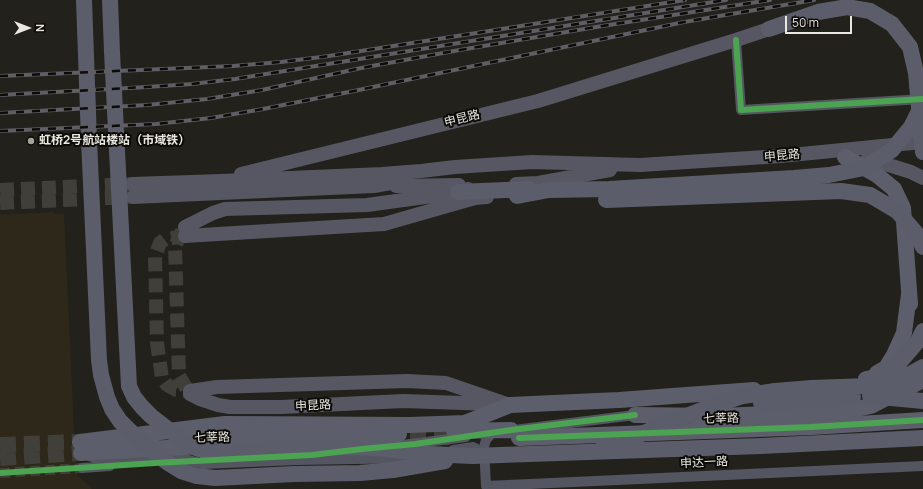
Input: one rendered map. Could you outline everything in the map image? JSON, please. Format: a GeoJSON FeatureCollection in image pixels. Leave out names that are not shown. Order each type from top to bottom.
{"type":"FeatureCollection","features":[{"type":"Feature","properties":{"kind":"highway"},"geometry":{"type":"LineString","coordinates":[[84,0],[99,360],[102,381],[112,409],[120,421],[142,443],[181,471],[197,476],[215,478],[294,474],[360,473],[479,459],[575,452],[762,446],[923,438]]}},
{"type":"Feature","properties":{"kind":"highway"},"geometry":{"type":"LineString","coordinates":[[110,0],[129,386],[134,397],[142,407],[151,416],[187,444],[206,451],[246,452],[344,447],[379,448],[479,459]]}},
{"type":"Feature","properties":{"kind":"highway"},"geometry":{"type":"LineString","coordinates":[[769,29],[818,12],[847,7],[870,11],[892,24],[910,47],[916,73],[923,152]]}},
{"type":"Feature","properties":{"kind":"highway"},"geometry":{"type":"LineString","coordinates":[[458,192],[530,189],[609,189],[830,175],[864,168],[892,150],[911,127],[923,103]]}},
{"type":"Feature","properties":{"kind":"highway"},"geometry":{"type":"LineString","coordinates":[[517,196],[549,190]]}},
{"type":"Feature","properties":{"kind":"highway"},"geometry":{"type":"LineString","coordinates":[[517,196],[545,196],[596,200],[841,191],[870,195],[897,211],[916,233],[923,248]]}},
{"type":"Feature","properties":{"kind":"highway"},"geometry":{"type":"LineString","coordinates":[[842,387],[876,376],[899,363],[918,341],[923,331]]}},
{"type":"Feature","properties":{"kind":"highway"},"geometry":{"type":"LineString","coordinates":[[575,452],[631,438],[712,406],[743,396],[783,390],[868,386],[903,378],[923,367]]}},
{"type":"Feature","properties":{"kind":"highway"},"geometry":{"type":"LineString","coordinates":[[751,404],[870,396],[907,388],[923,380]]}},
{"type":"Feature","properties":{"kind":"highway"},"geometry":{"type":"LineString","coordinates":[[870,396],[923,401]]}},
{"type":"Feature","properties":{"kind":"main road","name":"申昆路"},"geometry":{"type":"LineString","coordinates":[[455,167],[435,176],[374,186],[132,191],[149,184],[235,176],[538,101],[769,29]]}},
{"type":"Feature","properties":{"kind":"main road","name":"申昆路"},"geometry":{"type":"LineString","coordinates":[[149,184],[382,174],[532,162],[640,165],[781,156],[923,142]]}},
{"type":"Feature","properties":{"kind":"main road"},"geometry":{"type":"LineString","coordinates":[[781,156],[845,157],[879,162],[911,172],[923,178]]}},
{"type":"Feature","properties":{"kind":"main road"},"geometry":{"type":"LineString","coordinates":[[635,416],[718,416],[845,411],[871,406],[892,396],[904,378],[910,358],[912,329],[903,208],[894,189],[877,175],[845,157]]}},
{"type":"Feature","properties":{"kind":"main road","name":"申昆路"},"geometry":{"type":"LineString","coordinates":[[517,196],[475,198],[384,224],[185,231],[213,213],[225,209],[367,205],[458,192],[479,185],[538,183],[640,165]]}},
{"type":"Feature","properties":{"kind":"main road"},"geometry":{"type":"LineString","coordinates":[[374,186],[479,185]]}},
{"type":"Feature","properties":{"kind":"main road"},"geometry":{"type":"LineString","coordinates":[[81,454],[225,424],[410,425],[465,423],[510,405],[619,400],[700,393],[843,384],[870,377],[886,368],[904,333],[910,294]]}},
{"type":"Feature","properties":{"kind":"main road","name":"申昆路"},"geometry":{"type":"LineString","coordinates":[[407,381],[446,383],[510,405],[403,401],[281,407],[230,407],[200,399],[190,392],[217,388],[407,381]]}},
{"type":"Feature","properties":{"kind":"main road"},"geometry":{"type":"LineString","coordinates":[[619,400],[682,406],[751,404]]}},
{"type":"Feature","properties":{"kind":"main road"},"geometry":{"type":"LineString","coordinates":[[635,416],[682,406]]}},
{"type":"Feature","properties":{"kind":"main road","name":"七莘路"},"geometry":{"type":"LineString","coordinates":[[81,454],[452,431],[515,434],[811,427],[923,420]]}},
{"type":"Feature","properties":{"kind":"main road","name":"七莘路"},"geometry":{"type":"LineString","coordinates":[[81,454],[344,434]]}},
{"type":"Feature","properties":{"kind":"street"},"geometry":{"type":"LineString","coordinates":[[736,40],[741,110],[923,99]]}},
{"type":"Feature","properties":{"kind":"street"},"geometry":{"type":"LineString","coordinates":[[229,459],[312,455],[415,444],[492,433],[515,434],[635,416]]}},
{"type":"Feature","properties":{"kind":"street"},"geometry":{"type":"LineString","coordinates":[[479,459],[486,440],[492,433]]}},
{"type":"Feature","properties":{"kind":"street"},"geometry":{"type":"LineString","coordinates":[[376,447],[376,459]]}},
{"type":"Feature","properties":{"kind":"street"},"geometry":{"type":"LineString","coordinates":[[81,454],[93,457],[106,463],[182,458],[203,464],[297,460],[416,458],[473,447],[479,450],[479,459]]}},
{"type":"Feature","properties":{"kind":"street"},"geometry":{"type":"LineString","coordinates":[[81,454],[156,463]]}},
{"type":"Feature","properties":{"kind":"street","name":"申达一路"},"geometry":{"type":"LineString","coordinates":[[479,459],[486,486],[923,466]]}},
{"type":"Feature","properties":{"kind":"shaded area"},"geometry":{"type":"Polygon","coordinates":[[[54,212],[55,214],[64,213],[76,474],[92,489],[0,489],[0,215],[54,212]]]}},
{"type":"Feature","properties":{"kind":"tunnel"},"geometry":{"type":"LineString","coordinates":[[0,190],[130,184]]}},
{"type":"Feature","properties":{"kind":"tunnel"},"geometry":{"type":"LineString","coordinates":[[0,203],[130,197]]}},
{"type":"Feature","properties":{"kind":"tunnel"},"geometry":{"type":"LineString","coordinates":[[182,231],[175,246],[179,376],[190,394]]}},
{"type":"Feature","properties":{"kind":"tunnel"},"geometry":{"type":"LineString","coordinates":[[185,236],[165,239],[160,243],[155,256],[157,343],[162,378],[167,385],[176,390],[190,391]]}},
{"type":"Feature","properties":{"kind":"tunnel"},"geometry":{"type":"LineString","coordinates":[[386,435],[454,437]]}},
{"type":"Feature","properties":{"kind":"tunnel"},"geometry":{"type":"LineString","coordinates":[[0,445],[80,442]]}},
{"type":"Feature","properties":{"kind":"tunnel"},"geometry":{"type":"LineString","coordinates":[[0,458],[81,453]]}},
{"type":"Feature","properties":{"kind":"tunnel"},"geometry":{"type":"LineString","coordinates":[[0,473],[82,468]]}},
{"type":"Feature","properties":{"kind":"railway"},"geometry":{"type":"LineString","coordinates":[[0,76],[233,66],[281,62],[329,56],[685,0]]}},
{"type":"Feature","properties":{"kind":"railway"},"geometry":{"type":"LineString","coordinates":[[0,95],[192,84],[235,79],[726,0]]}},
{"type":"Feature","properties":{"kind":"railway"},"geometry":{"type":"LineString","coordinates":[[0,113],[147,105],[207,99],[262,90],[361,68],[454,51],[770,0]]}},
{"type":"Feature","properties":{"kind":"railway"},"geometry":{"type":"LineString","coordinates":[[0,131],[156,124],[211,118],[354,91],[684,22],[814,0]]}},
{"type":"Feature","properties":{"kind":"cycle path"},"geometry":{"type":"LineString","coordinates":[[736,40],[741,110],[923,99]]}},
{"type":"Feature","properties":{"kind":"cycle path"},"geometry":{"type":"LineString","coordinates":[[0,473],[312,455],[415,444],[511,430],[635,415]]}},
{"type":"Feature","properties":{"kind":"cycle path"},"geometry":{"type":"LineString","coordinates":[[519,438],[811,427],[923,420]]}},
{"type":"Feature","properties":{"kind":"place","name":"虹桥2号航站楼站（市域铁）"},"geometry":{"type":"Point","coordinates":[31,141]}}]}
